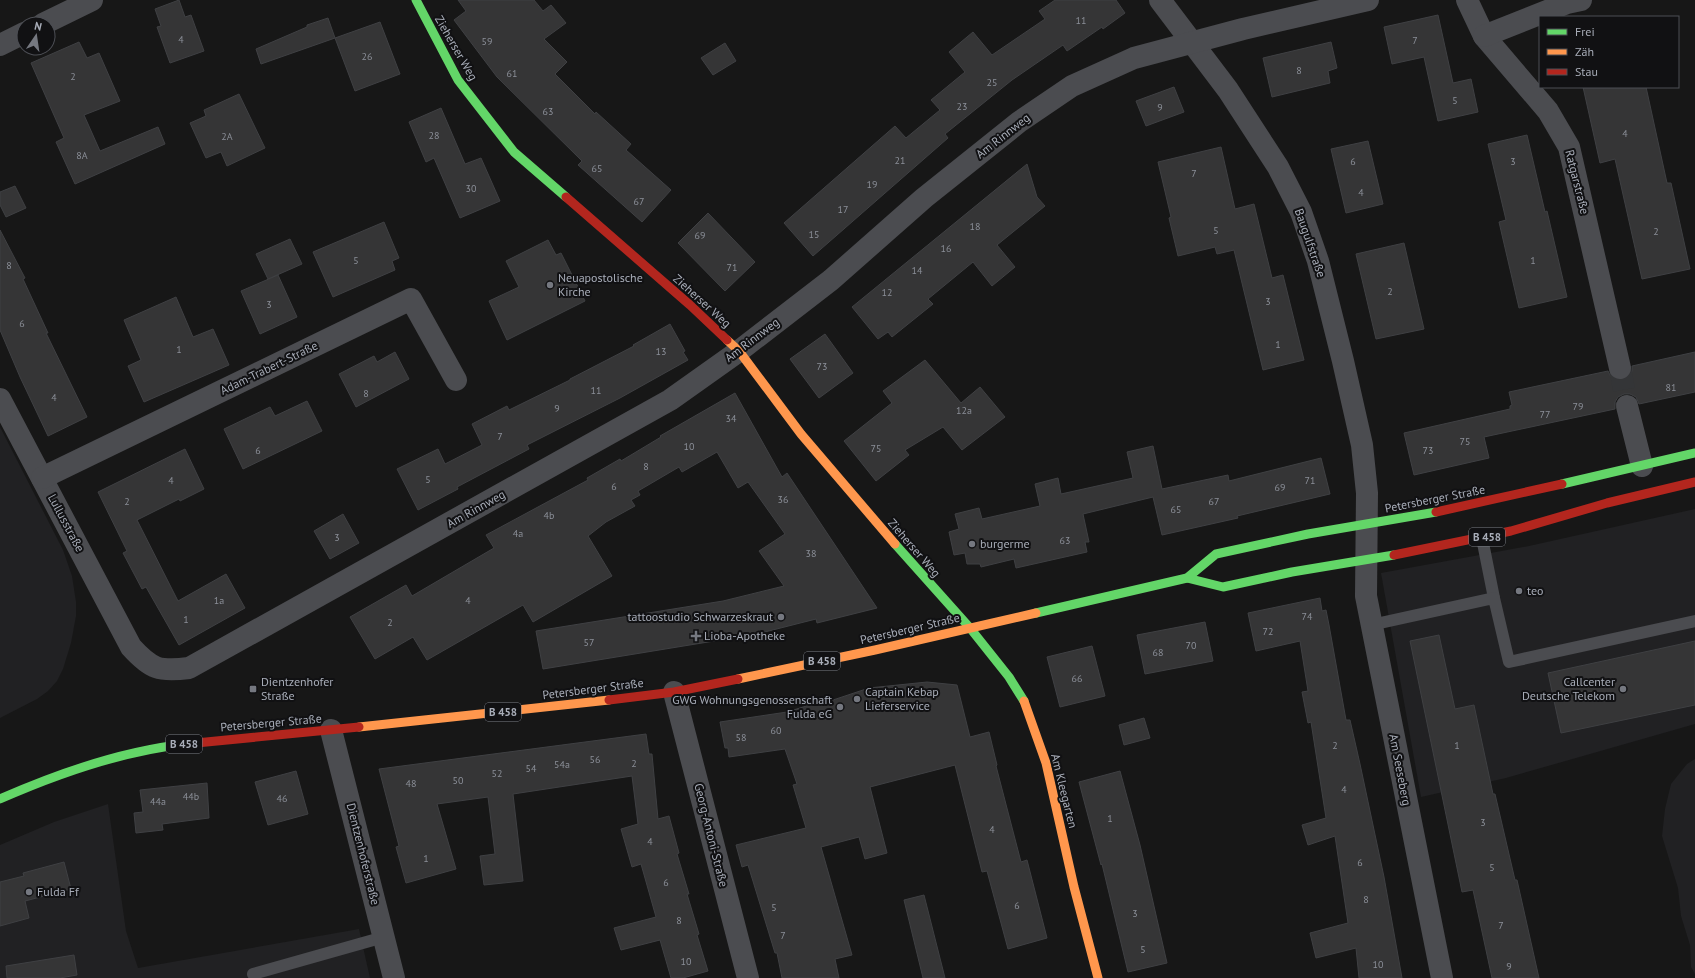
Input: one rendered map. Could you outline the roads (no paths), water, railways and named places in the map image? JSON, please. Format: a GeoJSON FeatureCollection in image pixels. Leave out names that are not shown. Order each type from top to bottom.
{"type":"FeatureCollection","features":[{"type":"Feature","properties":{"kind":"main road","name":"Zieherser Weg"},"geometry":{"type":"LineString","coordinates":[[416,0],[458,80],[514,152],[690,305],[739,351],[801,434],[904,555],[970,628]]}},
{"type":"Feature","properties":{"kind":"main road","name":"Petersberger Straße"},"geometry":{"type":"LineString","coordinates":[[0,799],[41,781],[94,763],[158,747],[432,720],[674,692],[875,650],[1187,578],[1216,554],[1308,534],[1447,510],[1695,453]]}},
{"type":"Feature","properties":{"kind":"main road","name":"Petersberger Straße"},"geometry":{"type":"LineString","coordinates":[[1187,578],[1223,587],[1292,572],[1409,553],[1511,531],[1607,503],[1695,482]]}},
{"type":"Feature","properties":{"kind":"main road","name":"Am Kleegarten"},"geometry":{"type":"LineString","coordinates":[[970,628],[1009,677],[1023,700],[1035,729],[1046,763],[1074,888],[1098,978]]}},
{"type":"Feature","properties":{"kind":"street"},"geometry":{"type":"LineString","coordinates":[[56,18],[92,0]]}},
{"type":"Feature","properties":{"kind":"street","name":"Baugulfstraße"},"geometry":{"type":"LineString","coordinates":[[1160,0],[1232,96],[1278,167],[1301,212],[1318,262],[1362,445],[1367,493],[1365,560]]}},
{"type":"Feature","properties":{"kind":"street","name":"Am Rinnweg"},"geometry":{"type":"LineString","coordinates":[[131,647],[145,662],[159,669],[174,670],[189,668],[670,400],[739,351],[831,280],[924,198],[1019,122],[1072,86],[1134,58],[1243,29],[1368,0]]}},
{"type":"Feature","properties":{"kind":"street","name":"Ratgarstraße"},"geometry":{"type":"LineString","coordinates":[[1467,0],[1484,36],[1548,111],[1569,147],[1620,368]]}},
{"type":"Feature","properties":{"kind":"street"},"geometry":{"type":"LineString","coordinates":[[1484,36],[1567,3],[1581,0]]}},
{"type":"Feature","properties":{"kind":"street"},"geometry":{"type":"LineString","coordinates":[[0,45],[16,37]]}},
{"type":"Feature","properties":{"kind":"street","name":"Adam-Trabert-Straße"},"geometry":{"type":"LineString","coordinates":[[42,478],[411,299],[456,380]]}},
{"type":"Feature","properties":{"kind":"street","name":"Lullusstraße"},"geometry":{"type":"LineString","coordinates":[[0,400],[131,647]]}},
{"type":"Feature","properties":{"kind":"street"},"geometry":{"type":"LineString","coordinates":[[1627,406],[1642,466]]}},
{"type":"Feature","properties":{"kind":"street","name":"Am Seeseberg"},"geometry":{"type":"LineString","coordinates":[[1365,560],[1366,596],[1371,625],[1442,978]]}},
{"type":"Feature","properties":{"kind":"street","name":"Georg-Antoni-Straße"},"geometry":{"type":"LineString","coordinates":[[674,692],[748,978]]}},
{"type":"Feature","properties":{"kind":"street","name":"Dientzenhoferstraße"},"geometry":{"type":"LineString","coordinates":[[331,730],[394,978]]}},
{"type":"Feature","properties":{"kind":"lane"},"geometry":{"type":"LineString","coordinates":[[1482,538],[1509,662],[1695,621]]}},
{"type":"Feature","properties":{"kind":"lane"},"geometry":{"type":"LineString","coordinates":[[1371,625],[1494,598]]}},
{"type":"Feature","properties":{"kind":"lane"},"geometry":{"type":"LineString","coordinates":[[253,974],[384,937]]}},
{"type":"Feature","properties":{"kind":"tunnel"},"geometry":{"type":"LineString","coordinates":[[1620,368],[1627,406]]}},
{"type":"Feature","properties":{"kind":"place","name":"Neuapostolische Kirche"},"geometry":{"type":"Point","coordinates":[550,285]}},
{"type":"Feature","properties":{"kind":"place","name":"burgerme"},"geometry":{"type":"Point","coordinates":[972,544]}},
{"type":"Feature","properties":{"kind":"place","name":"teo"},"geometry":{"type":"Point","coordinates":[1519,591]}},
{"type":"Feature","properties":{"kind":"place","name":"tattoostudio Schwarzeskraut"},"geometry":{"type":"Point","coordinates":[781,617]}},
{"type":"Feature","properties":{"kind":"place","name":"Lioba-Apotheke"},"geometry":{"type":"Point","coordinates":[696,636]}},
{"type":"Feature","properties":{"kind":"place","name":"Dientzenhofer Straße"},"geometry":{"type":"Point","coordinates":[253,689]}},
{"type":"Feature","properties":{"kind":"place","name":"Callcenter Deutsche Telekom"},"geometry":{"type":"Point","coordinates":[1623,689]}},
{"type":"Feature","properties":{"kind":"place","name":"Captain Kebap Lieferservice"},"geometry":{"type":"Point","coordinates":[857,699]}},
{"type":"Feature","properties":{"kind":"place","name":"GWG Wohnungsgenossenschaft Fulda eG"},"geometry":{"type":"Point","coordinates":[840,707]}},
{"type":"Feature","properties":{"kind":"place","name":"Fulda Ff"},"geometry":{"type":"Point","coordinates":[29,892]}}]}
